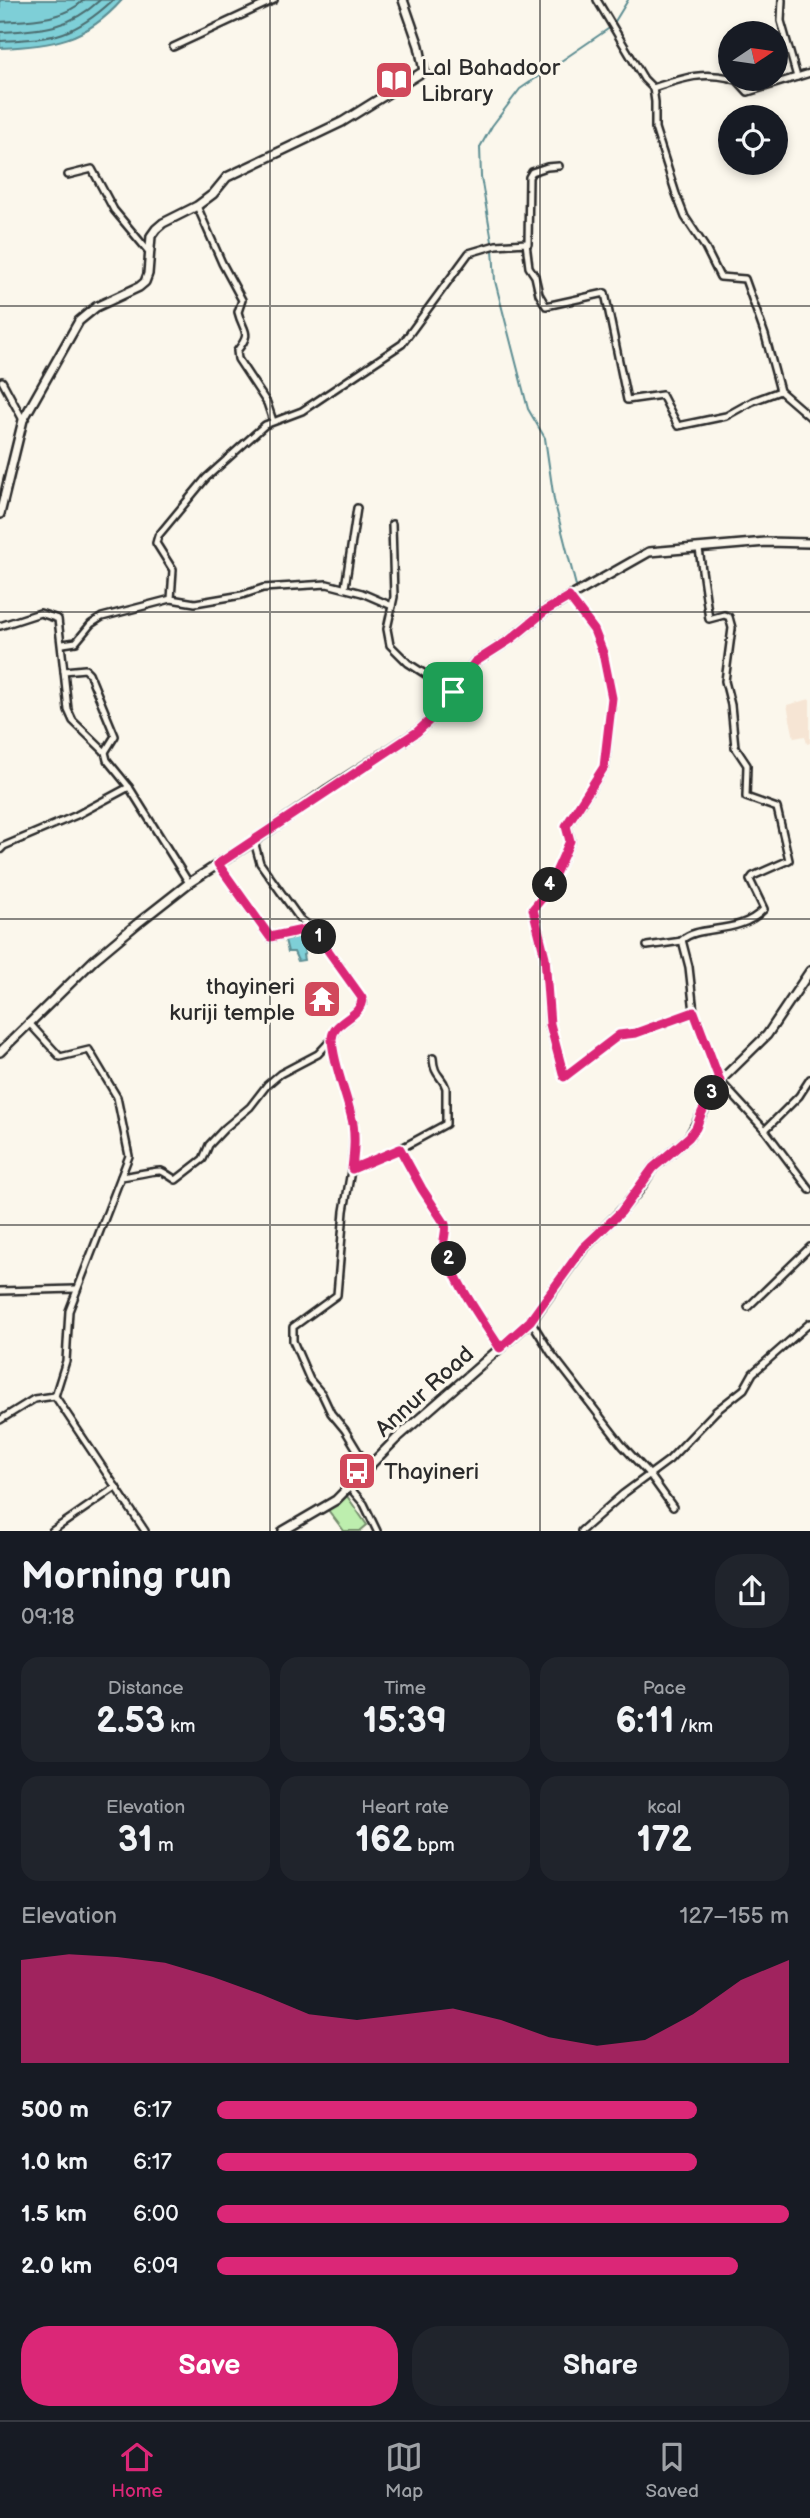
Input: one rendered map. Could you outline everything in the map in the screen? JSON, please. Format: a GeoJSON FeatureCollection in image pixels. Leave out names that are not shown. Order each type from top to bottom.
{"type":"FeatureCollection","features":[{"type":"Feature","properties":{"kind":"main road"},"geometry":{"type":"LineString","coordinates":[[0,514],[23,420],[79,321],[96,307],[145,282],[151,236],[156,229],[197,206],[219,189],[227,177],[342,122],[424,71],[422,55],[403,0]]}},
{"type":"Feature","properties":{"kind":"main road"},"geometry":{"type":"LineString","coordinates":[[0,1052],[95,959],[189,883],[417,732],[434,716],[475,662],[511,639],[545,611],[649,552],[684,548],[699,550],[766,542],[810,543]]}},
{"type":"Feature","properties":{"kind":"main road","name":"Annur Road"},"geometry":{"type":"LineString","coordinates":[[283,1531],[326,1508],[350,1488],[443,1396],[530,1321],[583,1248],[621,1212],[653,1168],[689,1137],[720,1081],[767,1035],[810,971]]}},
{"type":"Feature","properties":{"kind":"street"},"geometry":{"type":"LineString","coordinates":[[173,47],[274,0]]}},
{"type":"Feature","properties":{"kind":"street"},"geometry":{"type":"LineString","coordinates":[[597,0],[644,79],[653,88],[655,128],[685,217],[705,247],[720,277],[746,279],[780,391],[810,417]]}},
{"type":"Feature","properties":{"kind":"street"},"geometry":{"type":"LineString","coordinates":[[782,0],[782,21],[796,77]]}},
{"type":"Feature","properties":{"kind":"street"},"geometry":{"type":"LineString","coordinates":[[788,80],[810,73]]}},
{"type":"Feature","properties":{"kind":"street"},"geometry":{"type":"LineString","coordinates":[[653,88],[684,78],[710,74],[718,76]]}},
{"type":"Feature","properties":{"kind":"street"},"geometry":{"type":"LineString","coordinates":[[559,166],[532,172],[529,177],[529,267],[546,306],[605,293],[627,400],[662,395],[678,426],[726,416],[780,391]]}},
{"type":"Feature","properties":{"kind":"street"},"geometry":{"type":"LineString","coordinates":[[68,175],[92,169],[114,210],[149,252]]}},
{"type":"Feature","properties":{"kind":"street"},"geometry":{"type":"LineString","coordinates":[[197,206],[242,300],[238,312],[247,335],[246,341],[237,351],[238,359],[268,403],[273,421]]}},
{"type":"Feature","properties":{"kind":"street"},"geometry":{"type":"LineString","coordinates":[[170,599],[173,570],[156,543],[158,536],[206,478],[260,429],[273,421],[302,411],[402,344],[469,253],[496,245],[528,244]]}},
{"type":"Feature","properties":{"kind":"street"},"geometry":{"type":"LineString","coordinates":[[2,381],[23,420]]}},
{"type":"Feature","properties":{"kind":"street"},"geometry":{"type":"LineString","coordinates":[[345,587],[357,508]]}},
{"type":"Feature","properties":{"kind":"street"},"geometry":{"type":"LineString","coordinates":[[392,524],[394,597],[387,629],[390,645],[408,663],[453,692]]}},
{"type":"Feature","properties":{"kind":"street"},"geometry":{"type":"LineString","coordinates":[[647,946],[682,942],[688,934],[727,929],[744,923],[764,909],[750,880],[753,876],[789,860],[777,808],[746,797],[747,765],[735,747],[731,705],[725,681],[732,628],[729,617],[724,615],[709,620],[699,550]]}},
{"type":"Feature","properties":{"kind":"street"},"geometry":{"type":"LineString","coordinates":[[62,644],[76,642],[91,624],[102,618],[170,599],[195,603],[242,595],[263,588],[327,584],[345,587],[392,606]]}},
{"type":"Feature","properties":{"kind":"street"},"geometry":{"type":"LineString","coordinates":[[569,597],[594,630],[603,653],[612,698],[604,767],[566,826],[570,841],[547,892],[533,909],[545,957],[550,1024],[564,1077],[619,1035],[636,1033],[694,1012]]}},
{"type":"Feature","properties":{"kind":"street"},"geometry":{"type":"LineString","coordinates":[[0,626],[40,613],[58,619],[68,710],[73,721],[105,752],[107,760],[129,787],[189,883]]}},
{"type":"Feature","properties":{"kind":"street"},"geometry":{"type":"LineString","coordinates":[[64,671],[85,669],[89,673],[115,736],[105,752]]}},
{"type":"Feature","properties":{"kind":"street"},"geometry":{"type":"LineString","coordinates":[[0,850],[77,815],[129,787]]}},
{"type":"Feature","properties":{"kind":"street"},"geometry":{"type":"LineString","coordinates":[[121,1177],[162,1171],[176,1180],[202,1159],[209,1145],[250,1107],[267,1085],[280,1074],[318,1054],[332,1039],[337,1027],[363,1002],[312,928],[300,919],[260,863],[254,841]]}},
{"type":"Feature","properties":{"kind":"street"},"geometry":{"type":"LineString","coordinates":[[218,864],[270,937],[312,928]]}},
{"type":"Feature","properties":{"kind":"street"},"geometry":{"type":"LineString","coordinates":[[682,942],[689,967],[694,1012],[720,1081],[765,1130],[810,1190]]}},
{"type":"Feature","properties":{"kind":"street"},"geometry":{"type":"LineString","coordinates":[[30,1024],[60,1057],[89,1050],[117,1097],[129,1156],[69,1311],[66,1361],[55,1396]]}},
{"type":"Feature","properties":{"kind":"street"},"geometry":{"type":"LineString","coordinates":[[332,1039],[354,1132],[337,1295],[293,1327],[293,1341],[310,1380],[322,1394],[331,1413],[345,1430],[368,1468]]}},
{"type":"Feature","properties":{"kind":"street"},"geometry":{"type":"LineString","coordinates":[[352,1169],[400,1149],[446,1124],[446,1088],[436,1075],[433,1058]]}},
{"type":"Feature","properties":{"kind":"street"},"geometry":{"type":"LineString","coordinates":[[765,1130],[799,1096],[810,1079]]}},
{"type":"Feature","properties":{"kind":"street"},"geometry":{"type":"LineString","coordinates":[[400,1149],[445,1224],[447,1230],[444,1241],[450,1263],[500,1348]]}},
{"type":"Feature","properties":{"kind":"street"},"geometry":{"type":"LineString","coordinates":[[748,1307],[810,1247]]}},
{"type":"Feature","properties":{"kind":"street"},"geometry":{"type":"LineString","coordinates":[[0,1291],[76,1289]]}},
{"type":"Feature","properties":{"kind":"street"},"geometry":{"type":"LineString","coordinates":[[530,1321],[551,1353],[673,1507]]}},
{"type":"Feature","properties":{"kind":"street"},"geometry":{"type":"LineString","coordinates":[[581,1531],[623,1494],[669,1460],[716,1412],[744,1390],[753,1373],[810,1323]]}},
{"type":"Feature","properties":{"kind":"street"},"geometry":{"type":"LineString","coordinates":[[0,1420],[34,1399],[55,1396]]}},
{"type":"Feature","properties":{"kind":"street"},"geometry":{"type":"LineString","coordinates":[[55,1396],[145,1531]]}},
{"type":"Feature","properties":{"kind":"street"},"geometry":{"type":"LineString","coordinates":[[52,1531],[116,1487]]}},
{"type":"Feature","properties":{"kind":"street"},"geometry":{"type":"LineString","coordinates":[[350,1488],[364,1504],[377,1531]]}},
{"type":"Feature","properties":{"kind":"shaded area"},"geometry":{"type":"Polygon","coordinates":[[[810,699],[810,743],[807,744],[805,736],[794,738],[787,705],[810,699]]]}},
{"type":"Feature","properties":{"kind":"green space"},"geometry":{"type":"Polygon","coordinates":[[[347,1496],[367,1525],[360,1531],[344,1531],[328,1510],[347,1496]]]}},
{"type":"Feature","properties":{"kind":"water"},"geometry":{"type":"Polygon","coordinates":[[[0,0],[122,0],[95,25],[67,39],[0,48],[0,0]]]}},
{"type":"Feature","properties":{"kind":"water"},"geometry":{"type":"Polygon","coordinates":[[[300,936],[305,954],[304,960],[298,961],[294,952],[288,952],[285,940],[300,936]]]}},
{"type":"Feature","properties":{"kind":"waterway"},"geometry":{"type":"LineString","coordinates":[[614,23],[628,0]]}},
{"type":"Feature","properties":{"kind":"waterway"},"geometry":{"type":"LineString","coordinates":[[492,241],[481,177],[480,147],[520,89],[611,27]]}},
{"type":"Feature","properties":{"kind":"waterway"},"geometry":{"type":"LineString","coordinates":[[493,249],[495,281],[528,409],[545,438],[554,500],[576,586]]}},
{"type":"Feature","properties":{"kind":"place","name":"Lal Bahadoor Library"},"geometry":{"type":"Point","coordinates":[394,80]}},
{"type":"Feature","properties":{"kind":"place","name":"thayineri kuriji temple"},"geometry":{"type":"Point","coordinates":[322,999]}},
{"type":"Feature","properties":{"kind":"place","name":"Thayineri"},"geometry":{"type":"Point","coordinates":[357,1471]}},
{"type":"Feature","properties":{"kind":"route"},"geometry":{"type":"LineString","coordinates":[[569,597],[594,630],[603,653],[612,698],[604,767],[566,826],[570,841],[547,892],[533,909],[545,957],[547,1009],[564,1077],[619,1035],[636,1033],[694,1012],[720,1081],[689,1137],[653,1168],[621,1212],[583,1248],[530,1321],[500,1348],[450,1263],[444,1241],[447,1230],[445,1224],[400,1149],[352,1169],[352,1115],[337,1068],[332,1039],[333,1032],[363,1002],[362,998],[312,928],[270,937],[218,864],[328,789],[401,744],[434,716],[453,692],[475,662],[511,639],[545,611],[569,597]]}}]}
